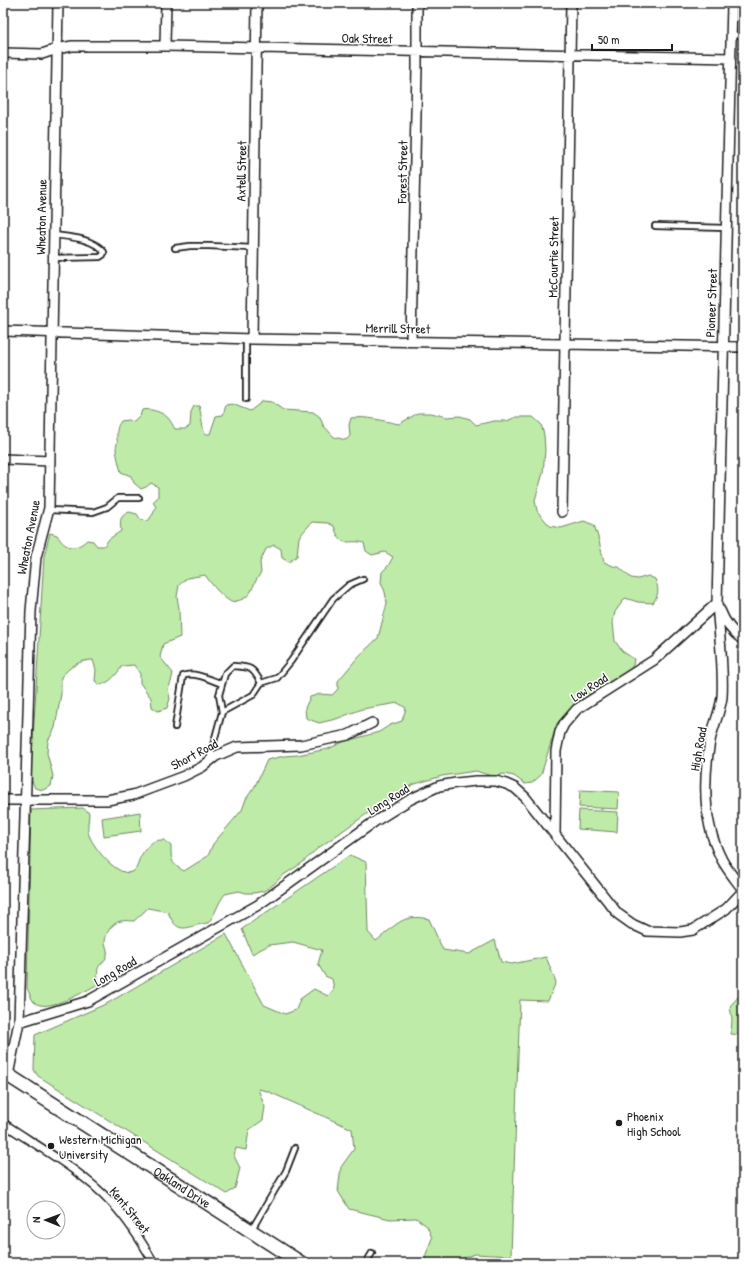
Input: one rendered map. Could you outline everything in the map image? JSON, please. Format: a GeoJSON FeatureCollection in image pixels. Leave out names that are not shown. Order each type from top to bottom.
{"type":"FeatureCollection","features":[{"type":"Feature","properties":{"kind":"main road","name":"Oakland Drive"},"geometry":{"type":"LineString","coordinates":[[5,1076],[301,1263]]}},
{"type":"Feature","properties":{"kind":"street","name":"Wheaton Avenue"},"geometry":{"type":"LineString","coordinates":[[5,1076],[19,1022],[31,611],[36,557],[48,510],[53,332],[58,3]]}},
{"type":"Feature","properties":{"kind":"street"},"geometry":{"type":"LineString","coordinates":[[165,46],[166,3]]}},
{"type":"Feature","properties":{"kind":"street","name":"Axtell Street"},"geometry":{"type":"LineString","coordinates":[[249,338],[253,248],[257,3]]}},
{"type":"Feature","properties":{"kind":"street","name":"Forest Street"},"geometry":{"type":"LineString","coordinates":[[411,341],[417,3]]}},
{"type":"Feature","properties":{"kind":"street","name":"McCourtie Street"},"geometry":{"type":"LineString","coordinates":[[562,512],[571,3]]}},
{"type":"Feature","properties":{"kind":"street","name":"Pioneer Street"},"geometry":{"type":"LineString","coordinates":[[717,603],[732,3]]}},
{"type":"Feature","properties":{"kind":"street","name":"Oak Street"},"geometry":{"type":"LineString","coordinates":[[3,53],[42,54],[72,46],[165,46],[731,58]]}},
{"type":"Feature","properties":{"kind":"street","name":"Merrill Street"},"geometry":{"type":"LineString","coordinates":[[3,332],[743,348]]}},
{"type":"Feature","properties":{"kind":"street"},"geometry":{"type":"LineString","coordinates":[[3,459],[50,461]]}},
{"type":"Feature","properties":{"kind":"street"},"geometry":{"type":"LineString","coordinates":[[717,603],[734,634],[743,640]]}},
{"type":"Feature","properties":{"kind":"street","name":"Low Road"},"geometry":{"type":"LineString","coordinates":[[555,834],[556,751],[560,732],[566,721],[578,709],[588,702],[654,660],[717,603]]}},
{"type":"Feature","properties":{"kind":"street","name":"High Road"},"geometry":{"type":"LineString","coordinates":[[717,603],[722,667],[722,698],[719,714],[710,739],[706,767],[707,811],[711,832],[722,859],[743,891]]}},
{"type":"Feature","properties":{"kind":"street","name":"Short Road"},"geometry":{"type":"LineString","coordinates":[[3,800],[107,800],[132,795],[184,776],[202,767],[221,753],[237,747],[301,745],[348,735],[372,723]]}},
{"type":"Feature","properties":{"kind":"street","name":"Long Road"},"geometry":{"type":"LineString","coordinates":[[19,1022],[88,1001],[258,905],[398,806],[439,786],[476,781],[496,781],[515,788],[525,797],[618,914],[632,924],[647,930],[680,932],[693,930],[726,909],[743,891]]}},
{"type":"Feature","properties":{"kind":"street","name":"Kent Street"},"geometry":{"type":"LineString","coordinates":[[3,1123],[78,1173],[96,1188],[125,1220],[138,1237],[154,1263]]}},
{"type":"Feature","properties":{"kind":"lane"},"geometry":{"type":"LineString","coordinates":[[732,35],[743,35]]}},
{"type":"Feature","properties":{"kind":"lane"},"geometry":{"type":"LineString","coordinates":[[655,226],[726,228]]}},
{"type":"Feature","properties":{"kind":"lane"},"geometry":{"type":"LineString","coordinates":[[54,235],[75,238],[92,243],[104,252],[100,257],[54,258]]}},
{"type":"Feature","properties":{"kind":"lane"},"geometry":{"type":"LineString","coordinates":[[175,248],[209,246],[253,248]]}},
{"type":"Feature","properties":{"kind":"lane"},"geometry":{"type":"LineString","coordinates":[[246,399],[249,338]]}},
{"type":"Feature","properties":{"kind":"lane"},"geometry":{"type":"LineString","coordinates":[[48,510],[93,512],[107,507],[118,498],[140,498]]}},
{"type":"Feature","properties":{"kind":"lane"},"geometry":{"type":"LineString","coordinates":[[222,712],[253,695],[261,683],[277,678],[291,661],[333,599],[349,585],[363,579]]}},
{"type":"Feature","properties":{"kind":"lane"},"geometry":{"type":"LineString","coordinates":[[209,762],[222,712],[219,695],[225,674],[233,666],[248,667],[256,673],[261,683]]}},
{"type":"Feature","properties":{"kind":"lane"},"geometry":{"type":"LineString","coordinates":[[175,727],[183,676],[194,674],[222,684]]}},
{"type":"Feature","properties":{"kind":"lane"},"geometry":{"type":"LineString","coordinates":[[251,1231],[286,1171],[296,1148]]}},
{"type":"Feature","properties":{"kind":"lane"},"geometry":{"type":"LineString","coordinates":[[366,1263],[372,1252]]}},
{"type":"Feature","properties":{"kind":"green space"},"geometry":{"type":"Polygon","coordinates":[[[263,401],[272,402],[283,410],[313,412],[320,417],[323,425],[334,437],[346,440],[350,436],[349,425],[351,418],[369,418],[399,424],[418,413],[431,413],[447,417],[460,416],[470,419],[476,425],[494,421],[507,421],[516,417],[533,417],[541,424],[544,435],[545,450],[543,473],[535,500],[537,511],[550,526],[561,528],[584,521],[594,525],[604,562],[619,567],[631,578],[638,579],[648,576],[655,579],[658,591],[653,603],[638,602],[625,598],[615,612],[613,622],[615,641],[622,651],[634,659],[633,665],[628,672],[581,700],[557,723],[541,775],[532,783],[525,784],[514,776],[504,774],[494,776],[476,771],[442,776],[415,784],[402,790],[317,849],[302,863],[282,876],[264,891],[246,893],[239,891],[225,894],[208,923],[184,928],[180,927],[172,920],[168,912],[148,908],[134,921],[118,922],[110,929],[105,939],[107,955],[98,968],[98,984],[66,1000],[47,1005],[40,1005],[33,1001],[27,988],[31,810],[83,808],[89,813],[88,832],[94,845],[106,860],[121,871],[128,873],[134,871],[142,854],[148,846],[152,842],[164,840],[171,846],[174,864],[184,871],[208,856],[213,844],[242,810],[246,799],[255,786],[267,760],[328,749],[343,742],[379,732],[390,725],[402,721],[406,708],[398,703],[362,709],[336,719],[319,723],[306,718],[305,708],[310,697],[320,694],[332,695],[338,689],[338,681],[359,656],[378,638],[387,603],[381,582],[382,572],[388,566],[393,557],[385,552],[372,555],[366,551],[364,543],[342,541],[334,526],[328,523],[312,522],[299,537],[297,556],[289,562],[282,558],[281,549],[274,545],[266,549],[260,562],[261,573],[248,595],[239,601],[231,602],[223,596],[205,575],[187,578],[179,585],[177,597],[180,637],[163,644],[160,657],[173,673],[168,689],[170,699],[167,708],[158,711],[152,707],[151,698],[140,683],[140,674],[134,665],[122,666],[110,680],[100,685],[95,681],[96,670],[93,660],[83,661],[71,667],[64,673],[61,677],[61,694],[55,728],[48,741],[47,753],[53,776],[51,786],[43,790],[35,788],[32,781],[31,772],[44,556],[50,533],[57,535],[63,543],[70,547],[83,544],[87,540],[93,541],[97,546],[104,546],[109,539],[121,531],[121,519],[129,512],[137,514],[141,520],[148,521],[153,514],[156,507],[153,502],[158,497],[158,487],[151,483],[141,489],[134,483],[131,476],[121,472],[116,449],[117,430],[121,421],[128,420],[134,422],[140,416],[142,410],[152,410],[166,416],[175,429],[185,429],[190,426],[191,412],[194,406],[199,406],[205,434],[210,434],[216,416],[223,415],[226,405],[232,404],[250,411],[263,401]]]}},
{"type":"Feature","properties":{"kind":"green space"},"geometry":{"type":"Polygon","coordinates":[[[580,790],[619,792],[618,809],[579,807],[580,790]]]}},
{"type":"Feature","properties":{"kind":"green space"},"geometry":{"type":"Polygon","coordinates":[[[579,810],[618,812],[617,832],[578,829],[579,810]]]}},
{"type":"Feature","properties":{"kind":"green space"},"geometry":{"type":"Polygon","coordinates":[[[140,812],[141,831],[104,836],[102,818],[140,812]]]}},
{"type":"Feature","properties":{"kind":"green space"},"geometry":{"type":"Polygon","coordinates":[[[350,855],[366,862],[368,932],[376,941],[405,919],[420,918],[429,919],[443,950],[469,954],[495,940],[501,962],[512,964],[546,957],[556,982],[548,1001],[520,1000],[511,1256],[475,1254],[451,1263],[427,1263],[425,1257],[432,1238],[427,1226],[416,1218],[390,1219],[349,1209],[338,1191],[341,1167],[354,1149],[352,1129],[267,1091],[258,1089],[265,1107],[263,1120],[249,1130],[246,1150],[236,1148],[234,1156],[240,1168],[235,1188],[227,1194],[38,1076],[34,1070],[35,1035],[108,1003],[226,934],[264,1005],[285,1014],[296,1010],[300,999],[314,989],[328,996],[334,989],[332,979],[325,976],[318,964],[322,950],[293,942],[269,945],[252,954],[242,929],[350,855]]]}},
{"type":"Feature","properties":{"kind":"green space"},"geometry":{"type":"Polygon","coordinates":[[[740,995],[743,995],[743,1035],[731,1034],[732,1019],[730,1006],[740,995]]]}},
{"type":"Feature","properties":{"kind":"place","name":"Phoenix High School"},"geometry":{"type":"Point","coordinates":[619,1123]}},
{"type":"Feature","properties":{"kind":"place","name":"Western Michigan University"},"geometry":{"type":"Point","coordinates":[51,1146]}}]}
